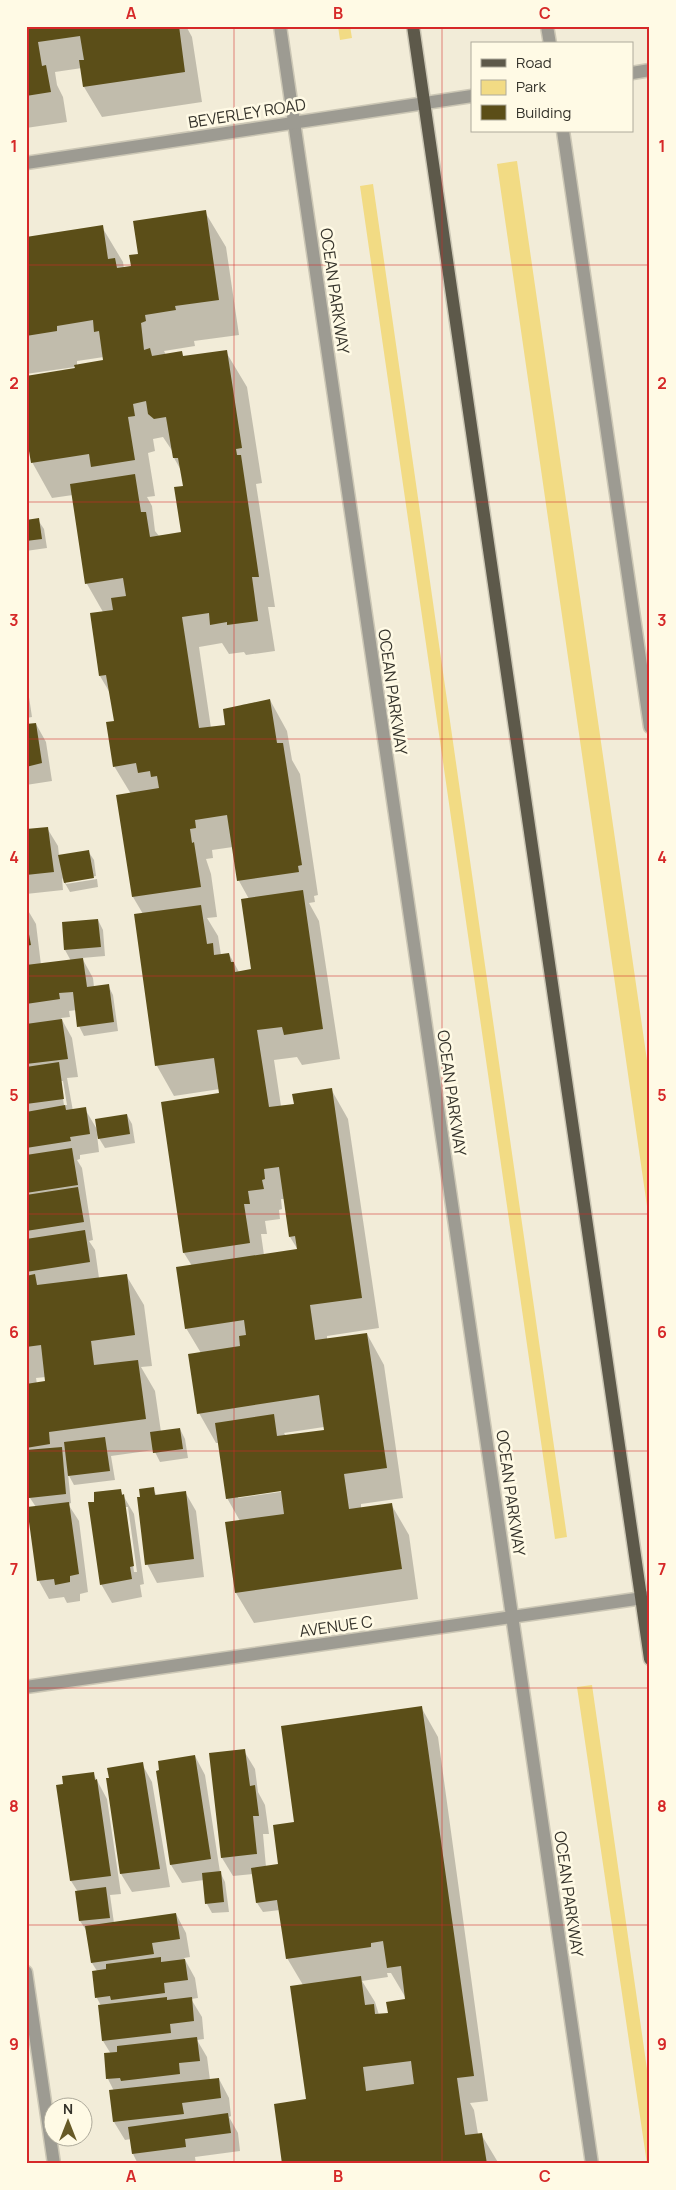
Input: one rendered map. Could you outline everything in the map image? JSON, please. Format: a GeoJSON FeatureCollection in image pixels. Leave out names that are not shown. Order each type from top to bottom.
{"type":"FeatureCollection","features":[{"type":"Feature","properties":{"kind":"main road"},"geometry":{"type":"LineString","coordinates":[[413,26],[645,1597],[650,1659]]}},
{"type":"Feature","properties":{"kind":"street","name":"OCEAN PARKWAY"},"geometry":{"type":"LineString","coordinates":[[280,26],[592,2164]]}},
{"type":"Feature","properties":{"kind":"street"},"geometry":{"type":"LineString","coordinates":[[547,26],[550,42]]}},
{"type":"Feature","properties":{"kind":"street"},"geometry":{"type":"LineString","coordinates":[[634,72],[650,70]]}},
{"type":"Feature","properties":{"kind":"street","name":"BEVERLEY ROAD"},"geometry":{"type":"LineString","coordinates":[[26,163],[471,96]]}},
{"type":"Feature","properties":{"kind":"street"},"geometry":{"type":"LineString","coordinates":[[563,132],[650,727]]}},
{"type":"Feature","properties":{"kind":"street","name":"AVENUE C"},"geometry":{"type":"LineString","coordinates":[[26,1687],[645,1597]]}},
{"type":"Feature","properties":{"kind":"street"},"geometry":{"type":"LineString","coordinates":[[26,1972],[54,2164]]}},
{"type":"Feature","properties":{"kind":"green space"},"geometry":{"type":"Polygon","coordinates":[[[338,26],[350,26],[352,38],[340,40],[338,26]]]}},
{"type":"Feature","properties":{"kind":"green space"},"geometry":{"type":"Polygon","coordinates":[[[517,161],[650,1081],[650,1227],[497,164],[517,161]]]}},
{"type":"Feature","properties":{"kind":"green space"},"geometry":{"type":"Polygon","coordinates":[[[373,184],[567,1537],[555,1539],[360,186],[373,184]]]}},
{"type":"Feature","properties":{"kind":"green space"},"geometry":{"type":"Polygon","coordinates":[[[592,1685],[650,2090],[650,2164],[647,2164],[577,1687],[592,1685]]]}},
{"type":"Feature","properties":{"kind":"building"},"geometry":{"type":"Polygon","coordinates":[[[26,26],[179,26],[185,72],[83,87],[79,60],[84,60],[80,36],[38,42],[42,66],[46,65],[51,92],[26,96],[26,26]]]}},
{"type":"Feature","properties":{"kind":"building"},"geometry":{"type":"Polygon","coordinates":[[[206,210],[219,300],[175,306],[176,310],[145,315],[146,321],[141,323],[144,350],[150,348],[152,356],[182,351],[183,356],[227,350],[242,448],[236,449],[237,455],[241,455],[259,577],[252,577],[258,621],[227,625],[227,622],[210,625],[209,613],[182,617],[199,728],[225,725],[223,709],[270,699],[277,743],[283,743],[302,865],[298,866],[299,872],[237,881],[227,815],[195,820],[196,828],[190,829],[192,843],[194,842],[201,887],[132,897],[116,795],[159,788],[157,776],[151,777],[150,771],[138,773],[136,763],[113,767],[106,722],[114,721],[106,675],[99,676],[90,613],[113,610],[111,598],[126,596],[123,578],[85,584],[70,484],[135,474],[141,512],[146,512],[150,537],[181,532],[174,487],[183,486],[178,458],[173,458],[166,417],[154,419],[148,414],[146,401],[133,404],[135,416],[128,417],[135,460],[91,467],[89,454],[31,463],[26,433],[26,376],[75,368],[74,365],[103,360],[99,331],[94,332],[93,320],[57,326],[57,331],[26,336],[26,237],[103,225],[108,259],[115,258],[117,268],[131,266],[129,255],[138,254],[133,221],[206,210]]]}},
{"type":"Feature","properties":{"kind":"building"},"geometry":{"type":"Polygon","coordinates":[[[39,518],[42,539],[26,541],[26,520],[39,518]]]}},
{"type":"Feature","properties":{"kind":"building"},"geometry":{"type":"Polygon","coordinates":[[[36,723],[42,763],[26,767],[26,724],[36,723]]]}},
{"type":"Feature","properties":{"kind":"building"},"geometry":{"type":"Polygon","coordinates":[[[48,827],[54,872],[26,875],[26,829],[48,827]]]}},
{"type":"Feature","properties":{"kind":"building"},"geometry":{"type":"Polygon","coordinates":[[[89,850],[94,878],[64,883],[58,855],[89,850]]]}},
{"type":"Feature","properties":{"kind":"building"},"geometry":{"type":"Polygon","coordinates":[[[303,890],[323,1029],[284,1035],[282,1027],[257,1030],[269,1107],[294,1104],[292,1094],[332,1088],[362,1298],[310,1305],[315,1340],[367,1333],[387,1468],[344,1474],[349,1509],[392,1503],[402,1569],[235,1593],[225,1522],[284,1514],[281,1491],[226,1499],[215,1423],[274,1414],[277,1436],[324,1430],[319,1395],[197,1414],[188,1354],[240,1346],[239,1336],[246,1335],[244,1320],[185,1329],[176,1267],[297,1249],[295,1236],[289,1237],[279,1167],[264,1169],[265,1179],[262,1180],[264,1189],[248,1191],[250,1204],[244,1204],[250,1243],[183,1253],[161,1102],[219,1093],[214,1058],[155,1066],[134,914],[201,905],[207,944],[213,943],[214,955],[229,953],[231,962],[234,962],[235,972],[251,969],[241,899],[303,890]]]}},
{"type":"Feature","properties":{"kind":"building"},"geometry":{"type":"Polygon","coordinates":[[[26,918],[31,945],[26,946],[26,918]]]}},
{"type":"Feature","properties":{"kind":"building"},"geometry":{"type":"Polygon","coordinates":[[[98,919],[101,947],[64,950],[62,922],[98,919]]]}},
{"type":"Feature","properties":{"kind":"building"},"geometry":{"type":"Polygon","coordinates":[[[83,958],[87,987],[109,984],[114,1022],[77,1027],[73,992],[59,993],[60,999],[26,1004],[26,965],[83,958]]]}},
{"type":"Feature","properties":{"kind":"building"},"geometry":{"type":"Polygon","coordinates":[[[62,1019],[68,1059],[26,1064],[26,1024],[62,1019]]]}},
{"type":"Feature","properties":{"kind":"building"},"geometry":{"type":"Polygon","coordinates":[[[59,1062],[64,1099],[26,1104],[26,1067],[59,1062]]]}},
{"type":"Feature","properties":{"kind":"building"},"geometry":{"type":"Polygon","coordinates":[[[65,1105],[66,1110],[86,1107],[90,1134],[70,1137],[71,1141],[26,1148],[26,1112],[65,1105]]]}},
{"type":"Feature","properties":{"kind":"building"},"geometry":{"type":"Polygon","coordinates":[[[127,1114],[130,1134],[98,1139],[95,1119],[127,1114]]]}},
{"type":"Feature","properties":{"kind":"building"},"geometry":{"type":"Polygon","coordinates":[[[72,1148],[78,1185],[26,1193],[26,1155],[72,1148]]]}},
{"type":"Feature","properties":{"kind":"building"},"geometry":{"type":"Polygon","coordinates":[[[78,1187],[84,1222],[26,1231],[26,1195],[78,1187]]]}},
{"type":"Feature","properties":{"kind":"building"},"geometry":{"type":"Polygon","coordinates":[[[85,1230],[90,1262],[26,1272],[26,1239],[85,1230]]]}},
{"type":"Feature","properties":{"kind":"building"},"geometry":{"type":"Polygon","coordinates":[[[35,1274],[37,1285],[127,1274],[135,1335],[91,1341],[94,1365],[138,1360],[146,1419],[49,1432],[50,1444],[26,1448],[26,1384],[45,1381],[41,1345],[26,1347],[26,1276],[35,1274]]]}},
{"type":"Feature","properties":{"kind":"building"},"geometry":{"type":"Polygon","coordinates":[[[180,1428],[183,1449],[153,1453],[150,1432],[180,1428]]]}},
{"type":"Feature","properties":{"kind":"building"},"geometry":{"type":"Polygon","coordinates":[[[105,1437],[110,1471],[68,1476],[64,1442],[105,1437]]]}},
{"type":"Feature","properties":{"kind":"building"},"geometry":{"type":"Polygon","coordinates":[[[62,1447],[66,1494],[29,1498],[26,1450],[62,1447]]]}},
{"type":"Feature","properties":{"kind":"building"},"geometry":{"type":"Polygon","coordinates":[[[154,1487],[155,1495],[186,1491],[194,1559],[145,1565],[137,1497],[140,1497],[139,1489],[154,1487]]]}},
{"type":"Feature","properties":{"kind":"building"},"geometry":{"type":"Polygon","coordinates":[[[121,1489],[122,1495],[124,1494],[134,1566],[130,1567],[132,1579],[100,1585],[88,1502],[94,1502],[94,1492],[121,1489]]]}},
{"type":"Feature","properties":{"kind":"building"},"geometry":{"type":"Polygon","coordinates":[[[69,1502],[79,1574],[70,1576],[70,1582],[55,1585],[54,1579],[37,1581],[27,1507],[69,1502]]]}},
{"type":"Feature","properties":{"kind":"building"},"geometry":{"type":"Polygon","coordinates":[[[422,1706],[474,2076],[457,2078],[465,2135],[482,2133],[487,2164],[282,2164],[274,2104],[306,2099],[290,1986],[361,1976],[365,2005],[374,2004],[375,2014],[388,2013],[386,2002],[405,1999],[401,1966],[387,1968],[383,1941],[371,1943],[371,1947],[286,1959],[277,1900],[256,1903],[251,1868],[278,1864],[273,1825],[294,1822],[281,1726],[422,1706]],[[411,2061],[363,2067],[366,2091],[414,2084],[411,2061]]]}},
{"type":"Feature","properties":{"kind":"building"},"geometry":{"type":"Polygon","coordinates":[[[245,1749],[250,1786],[255,1785],[259,1816],[253,1816],[257,1854],[221,1858],[209,1753],[245,1749]]]}},
{"type":"Feature","properties":{"kind":"building"},"geometry":{"type":"Polygon","coordinates":[[[195,1755],[211,1859],[170,1865],[156,1771],[159,1770],[158,1761],[195,1755]]]}},
{"type":"Feature","properties":{"kind":"building"},"geometry":{"type":"Polygon","coordinates":[[[143,1762],[160,1869],[120,1874],[106,1778],[109,1778],[107,1768],[143,1762]]]}},
{"type":"Feature","properties":{"kind":"building"},"geometry":{"type":"Polygon","coordinates":[[[94,1772],[95,1780],[97,1779],[111,1876],[70,1881],[56,1785],[63,1784],[62,1776],[94,1772]]]}},
{"type":"Feature","properties":{"kind":"building"},"geometry":{"type":"Polygon","coordinates":[[[221,1871],[224,1902],[205,1904],[202,1873],[221,1871]]]}},
{"type":"Feature","properties":{"kind":"building"},"geometry":{"type":"Polygon","coordinates":[[[106,1887],[110,1918],[79,1921],[75,1891],[106,1887]]]}},
{"type":"Feature","properties":{"kind":"building"},"geometry":{"type":"Polygon","coordinates":[[[176,1913],[180,1939],[152,1943],[154,1954],[91,1963],[85,1926],[176,1913]]]}},
{"type":"Feature","properties":{"kind":"building"},"geometry":{"type":"Polygon","coordinates":[[[161,1957],[161,1962],[185,1959],[188,1980],[164,1983],[165,1993],[111,2000],[110,1996],[95,1998],[92,1971],[106,1969],[106,1964],[161,1957]]]}},
{"type":"Feature","properties":{"kind":"building"},"geometry":{"type":"Polygon","coordinates":[[[167,1997],[167,2000],[192,1997],[194,2021],[170,2024],[171,2033],[102,2041],[98,2005],[167,1997]]]}},
{"type":"Feature","properties":{"kind":"building"},"geometry":{"type":"Polygon","coordinates":[[[197,2037],[200,2061],[179,2063],[180,2074],[121,2081],[120,2078],[106,2079],[104,2053],[117,2052],[117,2046],[197,2037]]]}},
{"type":"Feature","properties":{"kind":"building"},"geometry":{"type":"Polygon","coordinates":[[[219,2078],[221,2098],[182,2103],[184,2114],[113,2122],[109,2090],[219,2078]]]}},
{"type":"Feature","properties":{"kind":"building"},"geometry":{"type":"Polygon","coordinates":[[[228,2113],[231,2133],[185,2139],[186,2147],[132,2154],[128,2127],[228,2113]]]}}]}
